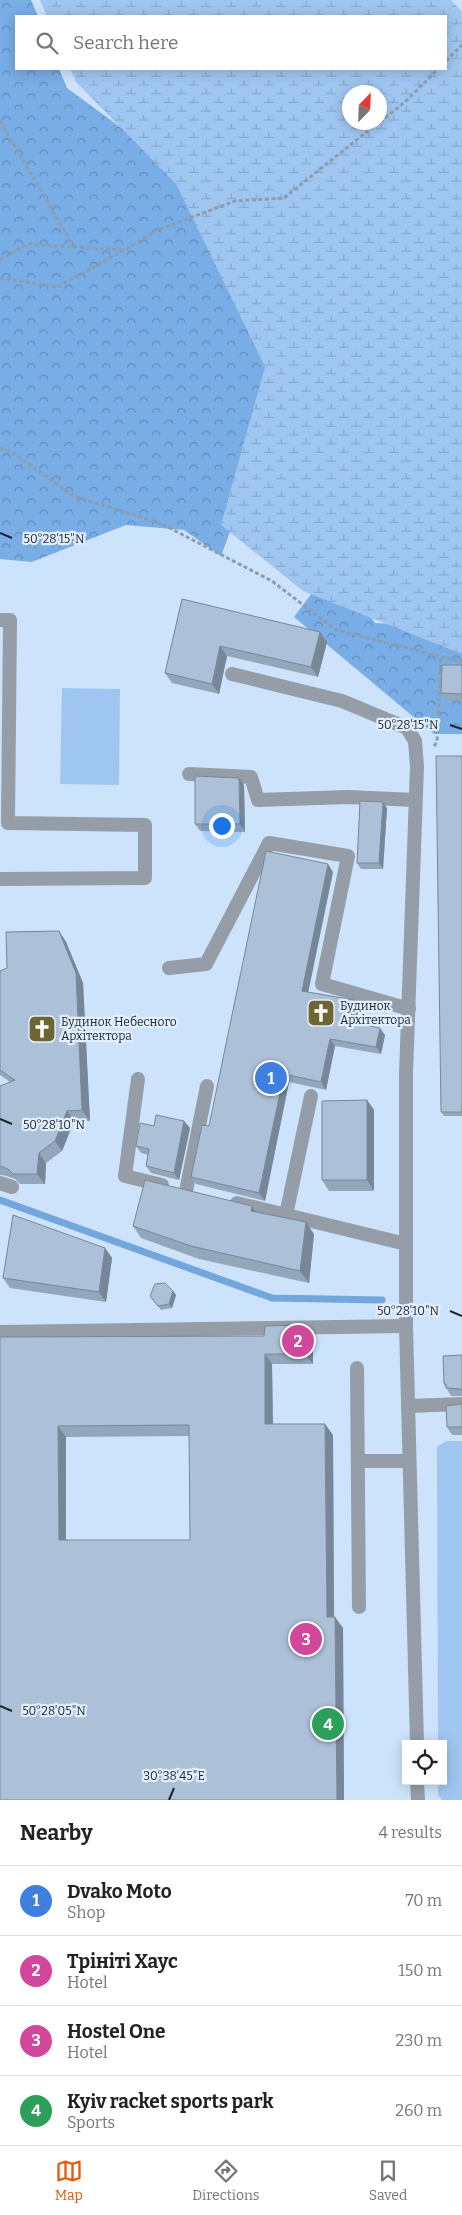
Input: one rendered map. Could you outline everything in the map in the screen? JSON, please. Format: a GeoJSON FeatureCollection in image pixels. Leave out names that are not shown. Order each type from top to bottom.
{"type":"FeatureCollection","features":[{"type":"Feature","properties":{"kind":"lane"},"geometry":{"type":"LineString","coordinates":[[0,620],[10,620],[8,823],[144,825],[145,878],[0,879]]}},
{"type":"Feature","properties":{"kind":"lane"},"geometry":{"type":"LineString","coordinates":[[232,674],[342,701],[407,728],[415,741],[416,766],[408,1010],[406,1326],[416,1740]]}},
{"type":"Feature","properties":{"kind":"lane"},"geometry":{"type":"LineString","coordinates":[[189,774],[251,777],[258,800],[348,797],[415,800]]}},
{"type":"Feature","properties":{"kind":"lane"},"geometry":{"type":"LineString","coordinates":[[169,968],[206,964],[269,843],[348,856],[322,984],[408,1010]]}},
{"type":"Feature","properties":{"kind":"lane"},"geometry":{"type":"LineString","coordinates":[[138,1079],[125,1176],[191,1192],[207,1086]]}},
{"type":"Feature","properties":{"kind":"lane"},"geometry":{"type":"LineString","coordinates":[[286,1215],[311,1096]]}},
{"type":"Feature","properties":{"kind":"lane"},"geometry":{"type":"LineString","coordinates":[[222,1200],[406,1244]]}},
{"type":"Feature","properties":{"kind":"lane"},"geometry":{"type":"LineString","coordinates":[[0,1332],[406,1326]]}},
{"type":"Feature","properties":{"kind":"lane"},"geometry":{"type":"LineString","coordinates":[[357,1368],[359,1607]]}},
{"type":"Feature","properties":{"kind":"lane"},"geometry":{"type":"LineString","coordinates":[[408,1406],[462,1404]]}},
{"type":"Feature","properties":{"kind":"lane"},"geometry":{"type":"LineString","coordinates":[[358,1462],[409,1461]]}},
{"type":"Feature","properties":{"kind":"lane"},"geometry":{"type":"LineString","coordinates":[[418,1785],[418,1800]]}},
{"type":"Feature","properties":{"kind":"path"},"geometry":{"type":"LineString","coordinates":[[447,60],[462,45]]}},
{"type":"Feature","properties":{"kind":"path"},"geometry":{"type":"LineString","coordinates":[[387,116],[406,101],[437,70]]}},
{"type":"Feature","properties":{"kind":"path"},"geometry":{"type":"LineString","coordinates":[[0,121],[74,247]]}},
{"type":"Feature","properties":{"kind":"path"},"geometry":{"type":"LineString","coordinates":[[0,278],[57,287],[125,250],[154,231],[235,202],[284,198],[369,130]]}},
{"type":"Feature","properties":{"kind":"path"},"geometry":{"type":"LineString","coordinates":[[0,260],[27,244],[125,250]]}},
{"type":"Feature","properties":{"kind":"path"},"geometry":{"type":"LineString","coordinates":[[0,448],[15,454],[73,496],[160,523],[272,581],[336,630],[462,662]]}},
{"type":"Feature","properties":{"kind":"path"},"geometry":{"type":"LineString","coordinates":[[416,766],[437,742],[441,656]]}},
{"type":"Feature","properties":{"kind":"green space"},"geometry":{"type":"Polygon","coordinates":[[[0,0],[31,0],[38,15],[15,15],[15,70],[59,70],[67,88],[180,171],[286,383],[221,556],[184,530],[126,525],[32,562],[0,559],[0,0]]]}},
{"type":"Feature","properties":{"kind":"green space"},"geometry":{"type":"Polygon","coordinates":[[[40,0],[451,0],[462,12],[462,654],[303,591],[221,525],[265,367],[176,184],[76,82],[70,70],[447,70],[447,15],[47,15],[40,0]]]}},
{"type":"Feature","properties":{"kind":"green space"},"geometry":{"type":"Polygon","coordinates":[[[335,562],[375,623],[462,628],[462,734],[434,734],[294,617],[335,562]]]}},
{"type":"Feature","properties":{"kind":"green space"},"geometry":{"type":"Polygon","coordinates":[[[62,688],[120,689],[119,785],[60,784],[62,688]]]}},
{"type":"Feature","properties":{"kind":"green space"},"geometry":{"type":"Polygon","coordinates":[[[446,1441],[462,1441],[462,1800],[442,1800],[438,1795],[438,1785],[447,1785],[447,1740],[438,1740],[437,1447],[446,1441]]]}},
{"type":"Feature","properties":{"kind":"building"},"geometry":{"type":"Polygon","coordinates":[[[182,599],[320,632],[311,667],[220,646],[212,684],[165,673],[182,599]]]}},
{"type":"Feature","properties":{"kind":"building"},"geometry":{"type":"Polygon","coordinates":[[[442,665],[462,665],[462,694],[441,693],[442,665]]]}},
{"type":"Feature","properties":{"kind":"building"},"geometry":{"type":"Polygon","coordinates":[[[436,756],[462,756],[462,1112],[441,1112],[436,756]]]}},
{"type":"Feature","properties":{"kind":"building"},"geometry":{"type":"Polygon","coordinates":[[[195,776],[239,778],[240,824],[195,824],[195,776]]]}},
{"type":"Feature","properties":{"kind":"building"},"geometry":{"type":"Polygon","coordinates":[[[360,801],[383,802],[379,863],[357,863],[360,801]]]}},
{"type":"Feature","properties":{"kind":"building"},"geometry":{"type":"Polygon","coordinates":[[[266,851],[328,864],[302,991],[354,1000],[350,1022],[380,1028],[376,1047],[330,1039],[321,1082],[284,1074],[259,1193],[191,1177],[202,1125],[209,1126],[266,851]]]}},
{"type":"Feature","properties":{"kind":"building","name":"Будинок Небесного Архітектора"},"geometry":{"type":"Polygon","coordinates":[[[59,931],[76,973],[82,1110],[67,1111],[55,1141],[39,1153],[37,1174],[13,1174],[8,1169],[0,1166],[0,1086],[15,1080],[0,1070],[0,971],[7,968],[6,932],[59,931]]]}},
{"type":"Feature","properties":{"kind":"building"},"geometry":{"type":"Polygon","coordinates":[[[367,1100],[367,1180],[322,1180],[322,1101],[367,1100]]]}},
{"type":"Feature","properties":{"kind":"building"},"geometry":{"type":"Polygon","coordinates":[[[156,1115],[184,1121],[174,1173],[146,1166],[149,1149],[136,1146],[140,1123],[154,1126],[156,1115]]]}},
{"type":"Feature","properties":{"kind":"building"},"geometry":{"type":"Polygon","coordinates":[[[145,1180],[252,1206],[251,1211],[306,1222],[300,1271],[191,1246],[133,1226],[145,1180]]]}},
{"type":"Feature","properties":{"kind":"building"},"geometry":{"type":"Polygon","coordinates":[[[13,1215],[105,1248],[99,1292],[3,1278],[13,1215]]]}},
{"type":"Feature","properties":{"kind":"building"},"geometry":{"type":"Polygon","coordinates":[[[165,1283],[173,1291],[169,1304],[158,1306],[150,1296],[155,1284],[165,1283]]]}},
{"type":"Feature","properties":{"kind":"building"},"geometry":{"type":"Polygon","coordinates":[[[305,1325],[305,1354],[265,1354],[265,1424],[325,1424],[327,1617],[335,1617],[337,1800],[0,1800],[0,1337],[264,1336],[265,1326],[305,1325]],[[189,1425],[58,1426],[59,1540],[190,1540],[189,1425]]]}},
{"type":"Feature","properties":{"kind":"building"},"geometry":{"type":"Polygon","coordinates":[[[462,1355],[462,1391],[460,1389],[446,1388],[446,1384],[444,1384],[443,1356],[462,1355]]]}},
{"type":"Feature","properties":{"kind":"building"},"geometry":{"type":"Polygon","coordinates":[[[462,1403],[462,1427],[447,1427],[446,1406],[462,1403]]]}},
{"type":"Feature","properties":{"kind":"waterway"},"geometry":{"type":"LineString","coordinates":[[0,1200],[272,1298],[382,1300]]}},
{"type":"Feature","properties":{"kind":"place","name":"Будинок Архітектора"},"geometry":{"type":"Point","coordinates":[321,1013]}},
{"type":"Feature","properties":{"kind":"place","name":"Будинок Небесного Архітектора"},"geometry":{"type":"Point","coordinates":[42,1029]}},
{"type":"Feature","properties":{"kind":"place","name":"Dvako Moto"},"geometry":{"type":"Point","coordinates":[271,1078]}},
{"type":"Feature","properties":{"kind":"place","name":"Трініті Хаус"},"geometry":{"type":"Point","coordinates":[298,1341]}},
{"type":"Feature","properties":{"kind":"place","name":"Hostel One"},"geometry":{"type":"Point","coordinates":[306,1639]}},
{"type":"Feature","properties":{"kind":"place","name":"Kyiv racket sports park"},"geometry":{"type":"Point","coordinates":[328,1724]}}]}
